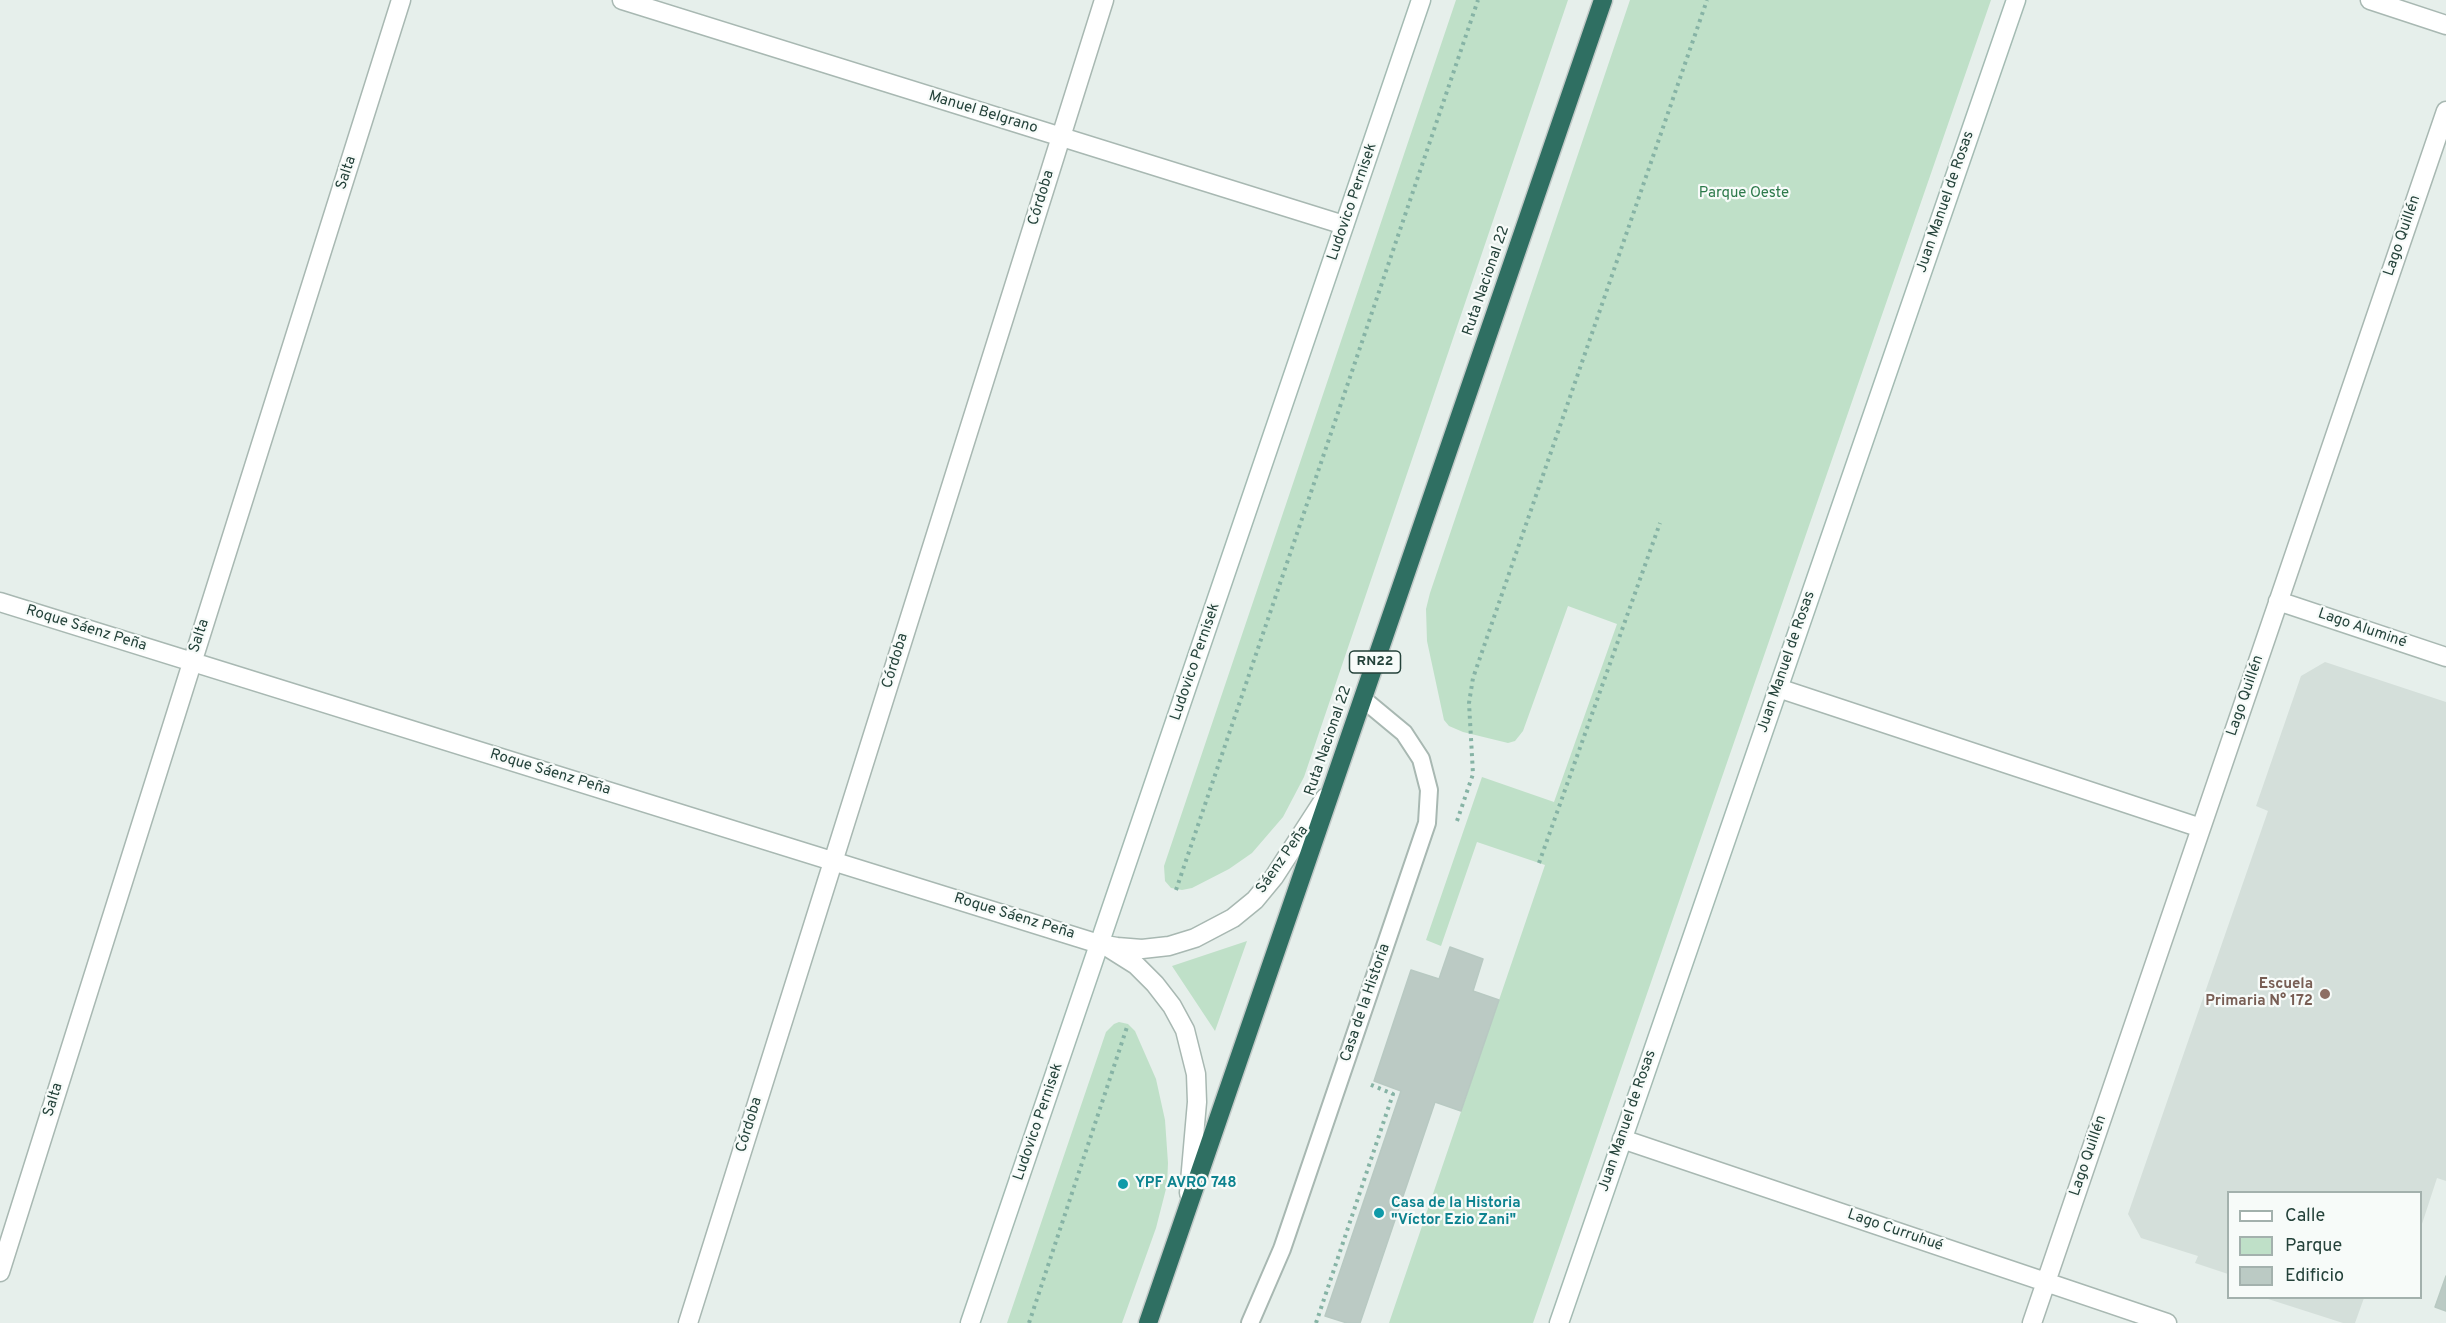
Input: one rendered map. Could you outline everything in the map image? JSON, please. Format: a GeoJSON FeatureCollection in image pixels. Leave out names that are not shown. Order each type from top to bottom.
{"type":"FeatureCollection","features":[{"type":"Feature","properties":{"kind":"highway","name":"Ruta Nacional 22"},"geometry":{"type":"LineString","coordinates":[[1148,1323],[1603,0]]}},
{"type":"Feature","properties":{"kind":"street","name":"Salta"},"geometry":{"type":"LineString","coordinates":[[0,1272],[401,0]]}},
{"type":"Feature","properties":{"kind":"street","name":"Manuel Belgrano"},"geometry":{"type":"LineString","coordinates":[[622,0],[1344,225]]}},
{"type":"Feature","properties":{"kind":"street","name":"Córdoba"},"geometry":{"type":"LineString","coordinates":[[688,1323],[1104,0]]}},
{"type":"Feature","properties":{"kind":"street","name":"Ludovico Pernisek"},"geometry":{"type":"LineString","coordinates":[[970,1323],[1421,0]]}},
{"type":"Feature","properties":{"kind":"street","name":"Juan Manuel de Rosas"},"geometry":{"type":"LineString","coordinates":[[1559,1323],[2016,0]]}},
{"type":"Feature","properties":{"kind":"street"},"geometry":{"type":"LineString","coordinates":[[2370,0],[2446,25]]}},
{"type":"Feature","properties":{"kind":"street","name":"Lago Quillén"},"geometry":{"type":"LineString","coordinates":[[2032,1323],[2446,111]]}},
{"type":"Feature","properties":{"kind":"street","name":"Lago Aluminé"},"geometry":{"type":"LineString","coordinates":[[2278,601],[2446,657]]}},
{"type":"Feature","properties":{"kind":"street","name":"Roque Sáenz Peña"},"geometry":{"type":"LineString","coordinates":[[0,602],[1100,944]]}},
{"type":"Feature","properties":{"kind":"street"},"geometry":{"type":"LineString","coordinates":[[1778,688],[2201,828]]}},
{"type":"Feature","properties":{"kind":"street","name":"Sáenz Peña"},"geometry":{"type":"LineString","coordinates":[[1100,944],[1142,949],[1169,946],[1201,936],[1233,918],[1255,900],[1274,877],[1332,786]]}},
{"type":"Feature","properties":{"kind":"street"},"geometry":{"type":"LineString","coordinates":[[1100,944],[1126,958],[1146,974],[1164,994],[1185,1030],[1196,1074],[1197,1102],[1188,1207]]}},
{"type":"Feature","properties":{"kind":"street","name":"Lago Curruhué"},"geometry":{"type":"LineString","coordinates":[[1622,1139],[2167,1323]]}},
{"type":"Feature","properties":{"kind":"lane","name":"Casa de la Historia"},"geometry":{"type":"LineString","coordinates":[[1250,1323],[1282,1250],[1427,823],[1429,790],[1421,759],[1404,733],[1363,699]]}},
{"type":"Feature","properties":{"kind":"path"},"geometry":{"type":"LineString","coordinates":[[1176,890],[1478,0]]}},
{"type":"Feature","properties":{"kind":"path"},"geometry":{"type":"LineString","coordinates":[[1454,830],[1473,774],[1469,703],[1473,678],[1707,0]]}},
{"type":"Feature","properties":{"kind":"path"},"geometry":{"type":"LineString","coordinates":[[1539,863],[1660,523]]}},
{"type":"Feature","properties":{"kind":"path"},"geometry":{"type":"LineString","coordinates":[[1029,1323],[1128,1024]]}},
{"type":"Feature","properties":{"kind":"path"},"geometry":{"type":"LineString","coordinates":[[1316,1323],[1394,1094],[1369,1085],[1372,1074]]}},
{"type":"Feature","properties":{"kind":"shaded area","name":"Escuela Primaria N° 172"},"geometry":{"type":"Polygon","coordinates":[[[2325,662],[2446,702],[2446,1181],[2437,1178],[2422,1224],[2422,1191],[2227,1191],[2227,1274],[2195,1263],[2198,1256],[2141,1238],[2128,1214],[2268,811],[2256,806],[2301,676],[2325,662]]]}},
{"type":"Feature","properties":{"kind":"shaded area"},"geometry":{"type":"Polygon","coordinates":[[[2268,1299],[2364,1299],[2355,1323],[2343,1323],[2268,1299]]]}},
{"type":"Feature","properties":{"kind":"green space"},"geometry":{"type":"Polygon","coordinates":[[[1456,0],[1568,0],[1304,777],[1283,817],[1252,853],[1229,869],[1192,888],[1182,890],[1171,888],[1165,881],[1164,866],[1456,0]]]}},
{"type":"Feature","properties":{"kind":"green space","name":"Parque Oeste"},"geometry":{"type":"Polygon","coordinates":[[[1630,0],[1991,0],[1533,1323],[1389,1323],[1545,865],[1477,842],[1441,946],[1426,940],[1482,777],[1554,802],[1617,624],[1568,606],[1523,731],[1515,741],[1508,743],[1463,732],[1449,726],[1444,720],[1427,641],[1426,609],[1430,593],[1630,0]]]}},
{"type":"Feature","properties":{"kind":"green space"},"geometry":{"type":"Polygon","coordinates":[[[1247,941],[1215,1031],[1172,966],[1247,941]]]}},
{"type":"Feature","properties":{"kind":"green space"},"geometry":{"type":"Polygon","coordinates":[[[1119,1022],[1128,1024],[1135,1031],[1156,1079],[1165,1120],[1168,1163],[1167,1185],[1156,1228],[1122,1323],[1007,1323],[1106,1032],[1119,1022]]]}},
{"type":"Feature","properties":{"kind":"building","name":"Casa de la Historia \"Víctor Ezio Zani\""},"geometry":{"type":"Polygon","coordinates":[[[1450,947],[1483,959],[1473,991],[1499,1000],[1461,1111],[1435,1102],[1360,1323],[1347,1323],[1325,1316],[1401,1091],[1374,1081],[1411,970],[1439,979],[1450,947]]]}},
{"type":"Feature","properties":{"kind":"building"},"geometry":{"type":"Polygon","coordinates":[[[2446,1276],[2446,1311],[2435,1307],[2446,1276]]]}},
{"type":"Feature","properties":{"kind":"place","name":"Escuela Primaria N° 172"},"geometry":{"type":"Point","coordinates":[2325,994]}},
{"type":"Feature","properties":{"kind":"place","name":"YPF AVRO 748"},"geometry":{"type":"Point","coordinates":[1123,1184]}},
{"type":"Feature","properties":{"kind":"place","name":"Casa de la Historia \"Víctor Ezio Zani\""},"geometry":{"type":"Point","coordinates":[1379,1213]}}]}
